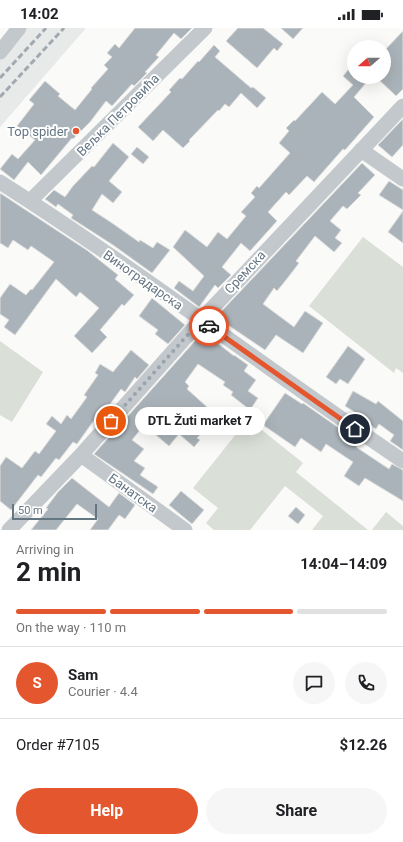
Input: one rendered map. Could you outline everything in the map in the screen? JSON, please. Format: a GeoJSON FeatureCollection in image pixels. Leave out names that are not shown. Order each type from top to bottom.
{"type":"FeatureCollection","features":[{"type":"Feature","properties":{"kind":"street"},"geometry":{"type":"LineString","coordinates":[[0,52],[19,28]]}},
{"type":"Feature","properties":{"kind":"street","name":"Вељка Петровића"},"geometry":{"type":"LineString","coordinates":[[30,201],[206,28]]}},
{"type":"Feature","properties":{"kind":"street","name":"Сремска"},"geometry":{"type":"LineString","coordinates":[[9,530],[81,455],[201,320],[403,106]]}},
{"type":"Feature","properties":{"kind":"street"},"geometry":{"type":"LineString","coordinates":[[361,150],[403,179]]}},
{"type":"Feature","properties":{"kind":"street","name":"Виноградарска"},"geometry":{"type":"LineString","coordinates":[[0,182],[30,201],[343,421],[403,461]]}},
{"type":"Feature","properties":{"kind":"street","name":"Банатска"},"geometry":{"type":"LineString","coordinates":[[81,455],[186,530]]}},
{"type":"Feature","properties":{"kind":"shaded area"},"geometry":{"type":"Polygon","coordinates":[[[24,28],[86,28],[0,127],[0,58],[24,28]]]}},
{"type":"Feature","properties":{"kind":"shaded area"},"geometry":{"type":"Polygon","coordinates":[[[363,237],[403,267],[403,373],[396,368],[394,373],[309,306],[363,237]]]}},
{"type":"Feature","properties":{"kind":"shaded area"},"geometry":{"type":"Polygon","coordinates":[[[0,341],[43,372],[12,422],[0,415],[0,341]]]}},
{"type":"Feature","properties":{"kind":"shaded area"},"geometry":{"type":"Polygon","coordinates":[[[248,419],[303,463],[296,472],[368,530],[312,530],[323,516],[285,486],[250,530],[214,530],[206,523],[218,508],[193,488],[248,419]]]}},
{"type":"Feature","properties":{"kind":"shaded area"},"geometry":{"type":"Polygon","coordinates":[[[386,512],[403,526],[403,530],[372,530],[386,512]]]}},
{"type":"Feature","properties":{"kind":"building"},"geometry":{"type":"Polygon","coordinates":[[[135,28],[192,28],[181,39],[174,33],[156,55],[159,57],[145,72],[147,73],[134,86],[132,84],[112,106],[106,101],[90,122],[73,139],[72,138],[41,175],[28,162],[14,180],[0,169],[12,154],[18,159],[35,140],[17,126],[34,104],[29,100],[45,81],[60,94],[58,96],[75,110],[92,89],[91,88],[108,69],[104,65],[112,57],[107,53],[115,44],[119,48],[135,28]]]}},
{"type":"Feature","properties":{"kind":"building"},"geometry":{"type":"Polygon","coordinates":[[[238,28],[263,28],[283,44],[277,51],[274,48],[257,68],[226,41],[238,28]]]}},
{"type":"Feature","properties":{"kind":"building"},"geometry":{"type":"Polygon","coordinates":[[[281,28],[303,28],[293,39],[281,28]]]}},
{"type":"Feature","properties":{"kind":"building"},"geometry":{"type":"Polygon","coordinates":[[[403,31],[403,89],[396,96],[383,84],[391,84],[391,44],[403,31]]]}},
{"type":"Feature","properties":{"kind":"building"},"geometry":{"type":"Polygon","coordinates":[[[214,45],[220,51],[215,57],[251,88],[253,87],[266,98],[257,108],[241,93],[229,107],[225,104],[219,111],[218,110],[183,148],[163,130],[153,141],[138,127],[171,92],[169,90],[180,78],[182,79],[214,45]]]}},
{"type":"Feature","properties":{"kind":"building"},"geometry":{"type":"Polygon","coordinates":[[[347,71],[347,80],[343,76],[347,71]]]}},
{"type":"Feature","properties":{"kind":"building"},"geometry":{"type":"Polygon","coordinates":[[[352,84],[365,84],[354,97],[374,117],[345,150],[343,149],[314,182],[307,176],[289,195],[286,192],[268,212],[277,221],[250,251],[241,243],[222,267],[231,275],[218,288],[215,285],[199,307],[174,288],[179,281],[193,291],[204,276],[173,247],[185,230],[207,247],[218,232],[227,239],[246,216],[241,212],[255,197],[251,193],[257,186],[259,188],[290,153],[279,143],[289,131],[286,128],[294,120],[295,121],[322,92],[335,104],[353,85],[352,84]]]}},
{"type":"Feature","properties":{"kind":"building"},"geometry":{"type":"Polygon","coordinates":[[[403,119],[403,145],[392,157],[378,145],[403,119]]]}},
{"type":"Feature","properties":{"kind":"building"},"geometry":{"type":"Polygon","coordinates":[[[113,143],[129,157],[109,181],[122,192],[113,203],[102,194],[92,210],[139,242],[140,240],[153,248],[157,242],[170,250],[152,273],[113,245],[71,218],[73,215],[58,204],[56,207],[45,199],[54,190],[65,197],[92,166],[94,167],[113,143]]]}},
{"type":"Feature","properties":{"kind":"building"},"geometry":{"type":"Polygon","coordinates":[[[137,147],[149,157],[143,164],[131,154],[137,147]]]}},
{"type":"Feature","properties":{"kind":"building"},"geometry":{"type":"Polygon","coordinates":[[[362,163],[375,175],[358,193],[361,195],[347,209],[343,206],[330,221],[341,230],[335,238],[342,243],[334,252],[315,236],[296,261],[299,263],[286,280],[277,291],[274,288],[263,304],[294,327],[305,311],[323,323],[303,353],[276,335],[265,350],[225,323],[224,324],[216,317],[362,163]]]}},
{"type":"Feature","properties":{"kind":"building"},"geometry":{"type":"Polygon","coordinates":[[[389,181],[403,190],[403,210],[379,195],[389,181]]]}},
{"type":"Feature","properties":{"kind":"building"},"geometry":{"type":"Polygon","coordinates":[[[0,193],[88,251],[118,275],[115,279],[134,295],[124,306],[122,304],[100,330],[107,337],[92,353],[74,336],[99,308],[80,292],[76,297],[56,279],[15,335],[4,327],[9,320],[0,314],[0,298],[10,284],[26,295],[31,289],[32,290],[54,262],[31,246],[28,250],[13,240],[8,248],[0,243],[0,193]]]}},
{"type":"Feature","properties":{"kind":"building"},"geometry":{"type":"Polygon","coordinates":[[[403,211],[403,243],[388,232],[403,211]]]}},
{"type":"Feature","properties":{"kind":"building"},"geometry":{"type":"Polygon","coordinates":[[[152,298],[185,325],[168,344],[155,334],[158,330],[139,316],[152,298]]]}},
{"type":"Feature","properties":{"kind":"building"},"geometry":{"type":"Polygon","coordinates":[[[203,332],[248,365],[244,371],[256,380],[248,391],[258,398],[250,410],[231,395],[233,392],[223,385],[225,382],[198,364],[185,382],[189,386],[187,389],[217,416],[197,438],[200,440],[194,447],[179,434],[169,446],[144,425],[132,440],[144,449],[134,461],[145,468],[140,475],[158,487],[153,494],[94,454],[203,332]]]}},
{"type":"Feature","properties":{"kind":"building"},"geometry":{"type":"Polygon","coordinates":[[[348,346],[365,359],[348,384],[340,379],[336,384],[326,377],[348,346]]]}},
{"type":"Feature","properties":{"kind":"building"},"geometry":{"type":"Polygon","coordinates":[[[131,350],[149,365],[137,379],[135,377],[125,392],[121,389],[105,411],[102,409],[77,444],[73,442],[59,460],[56,458],[41,477],[38,475],[11,510],[0,501],[0,466],[6,457],[22,468],[35,451],[39,454],[56,431],[46,424],[52,416],[61,424],[67,415],[71,419],[87,397],[84,395],[98,375],[95,373],[100,364],[113,372],[131,350]]]}},
{"type":"Feature","properties":{"kind":"building"},"geometry":{"type":"Polygon","coordinates":[[[353,391],[376,404],[378,401],[403,421],[403,450],[390,441],[394,435],[379,424],[376,429],[364,421],[366,419],[345,406],[353,391]]]}},
{"type":"Feature","properties":{"kind":"building"},"geometry":{"type":"Polygon","coordinates":[[[285,393],[302,404],[303,403],[359,442],[356,447],[389,469],[392,464],[403,470],[403,501],[365,478],[359,486],[344,476],[353,462],[326,444],[321,452],[301,438],[295,447],[263,425],[285,393]]]}},
{"type":"Feature","properties":{"kind":"building"},"geometry":{"type":"Polygon","coordinates":[[[72,478],[109,507],[119,493],[135,505],[125,519],[119,515],[108,530],[90,530],[98,519],[77,504],[56,530],[31,530],[48,509],[46,508],[58,492],[72,478]]]}},
{"type":"Feature","properties":{"kind":"building"},"geometry":{"type":"Polygon","coordinates":[[[181,491],[204,510],[192,524],[169,505],[181,491]]]}},
{"type":"Feature","properties":{"kind":"building"},"geometry":{"type":"Polygon","coordinates":[[[296,507],[305,515],[298,524],[288,516],[296,507]]]}},
{"type":"Feature","properties":{"kind":"railway"},"geometry":{"type":"LineString","coordinates":[[0,78],[46,28]]}},
{"type":"Feature","properties":{"kind":"railway"},"geometry":{"type":"LineString","coordinates":[[0,97],[64,28]]}},
{"type":"Feature","properties":{"kind":"way so far"},"geometry":{"type":"LineString","coordinates":[[111,421],[201,320],[209,326]]}},
{"type":"Feature","properties":{"kind":"place","name":"Top spider"},"geometry":{"type":"Point","coordinates":[76,131]}},
{"type":"Feature","properties":{"kind":"place","name":"DTL Žuti market 7"},"geometry":{"type":"Point","coordinates":[111,421]}},
{"type":"Feature","properties":{"kind":"route"},"geometry":{"type":"LineString","coordinates":[[209,326],[355,429]]}}]}
